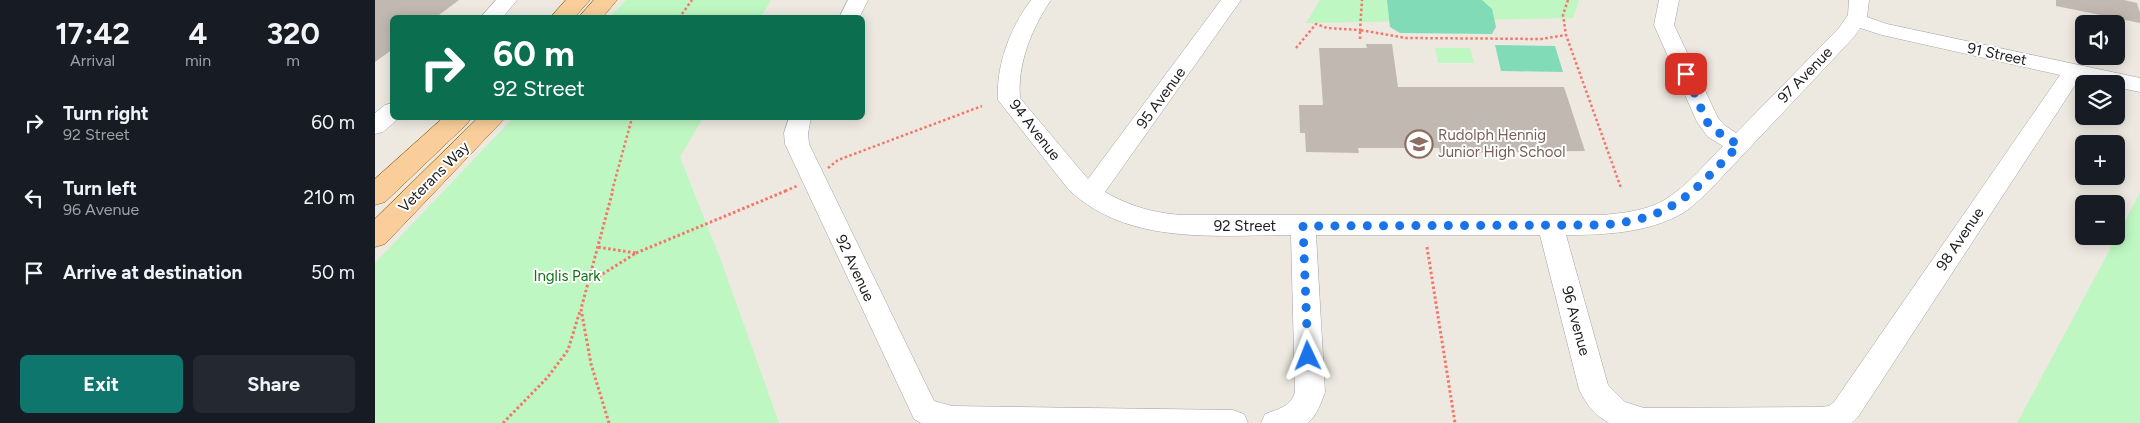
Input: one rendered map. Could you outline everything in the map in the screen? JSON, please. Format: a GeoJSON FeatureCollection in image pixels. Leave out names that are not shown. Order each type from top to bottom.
{"type":"FeatureCollection","features":[{"type":"Feature","properties":{"kind":"main road"},"geometry":{"type":"LineString","coordinates":[[564,15],[579,0]]}},
{"type":"Feature","properties":{"kind":"main road"},"geometry":{"type":"LineString","coordinates":[[592,15],[606,0]]}},
{"type":"Feature","properties":{"kind":"main road","name":"Veterans Way"},"geometry":{"type":"LineString","coordinates":[[375,195],[456,120]]}},
{"type":"Feature","properties":{"kind":"main road","name":"Veterans Way"},"geometry":{"type":"LineString","coordinates":[[375,236],[491,120]]}},
{"type":"Feature","properties":{"kind":"street"},"geometry":{"type":"LineString","coordinates":[[493,15],[507,0]]}},
{"type":"Feature","properties":{"kind":"street"},"geometry":{"type":"LineString","coordinates":[[850,15],[858,0]]}},
{"type":"Feature","properties":{"kind":"street","name":"94 Avenue"},"geometry":{"type":"LineString","coordinates":[[1041,0],[1029,16],[1021,37],[1007,85],[1009,100],[1066,170],[1090,195]]}},
{"type":"Feature","properties":{"kind":"street","name":"95 Avenue"},"geometry":{"type":"LineString","coordinates":[[1090,195],[1231,0]]}},
{"type":"Feature","properties":{"kind":"street"},"geometry":{"type":"LineString","coordinates":[[1669,0],[1664,25],[1707,122],[1723,136],[1739,145]]}},
{"type":"Feature","properties":{"kind":"street","name":"97 Avenue"},"geometry":{"type":"LineString","coordinates":[[1739,145],[1847,32],[1857,10]]}},
{"type":"Feature","properties":{"kind":"street","name":"91 Street"},"geometry":{"type":"LineString","coordinates":[[1857,10],[1882,29],[2140,85]]}},
{"type":"Feature","properties":{"kind":"street","name":"98 Avenue"},"geometry":{"type":"LineString","coordinates":[[1611,410],[1630,418],[1644,421],[1815,420],[1833,418],[1842,414],[1848,408],[2073,70]]}},
{"type":"Feature","properties":{"kind":"street"},"geometry":{"type":"LineString","coordinates":[[375,126],[390,113]]}},
{"type":"Feature","properties":{"kind":"street","name":"92 Avenue"},"geometry":{"type":"LineString","coordinates":[[800,120],[796,139],[813,180],[921,405],[930,414],[952,419],[1233,423]]}},
{"type":"Feature","properties":{"kind":"street","name":"92 Street"},"geometry":{"type":"LineString","coordinates":[[1090,195],[1122,212],[1160,223],[1201,226],[1551,226],[1617,224],[1660,212],[1689,196],[1739,145]]}},
{"type":"Feature","properties":{"kind":"street"},"geometry":{"type":"LineString","coordinates":[[1289,418],[1305,406],[1310,392],[1303,226]]}},
{"type":"Feature","properties":{"kind":"street","name":"96 Avenue"},"geometry":{"type":"LineString","coordinates":[[1551,226],[1594,389],[1598,397],[1611,410]]}},
{"type":"Feature","properties":{"kind":"path"},"geometry":{"type":"LineString","coordinates":[[681,15],[692,0]]}},
{"type":"Feature","properties":{"kind":"path"},"geometry":{"type":"LineString","coordinates":[[1360,39],[1362,0]]}},
{"type":"Feature","properties":{"kind":"path"},"geometry":{"type":"LineString","coordinates":[[1568,0],[1563,15],[1566,35],[1621,188]]}},
{"type":"Feature","properties":{"kind":"path"},"geometry":{"type":"LineString","coordinates":[[1297,48],[1316,24],[1327,28],[1360,30],[1406,38],[1541,39],[1566,35]]}},
{"type":"Feature","properties":{"kind":"path"},"geometry":{"type":"LineString","coordinates":[[589,283],[636,252],[813,180],[838,160],[982,106]]}},
{"type":"Feature","properties":{"kind":"path"},"geometry":{"type":"LineString","coordinates":[[503,423],[547,378],[568,350],[589,283],[631,120]]}},
{"type":"Feature","properties":{"kind":"path"},"geometry":{"type":"LineString","coordinates":[[1427,246],[1455,423]]}},
{"type":"Feature","properties":{"kind":"path"},"geometry":{"type":"LineString","coordinates":[[597,247],[636,252]]}},
{"type":"Feature","properties":{"kind":"path"},"geometry":{"type":"LineString","coordinates":[[581,309],[591,364],[609,423]]}},
{"type":"Feature","properties":{"kind":"green space"},"geometry":{"type":"Polygon","coordinates":[[[626,0],[771,0],[762,15],[611,15],[626,0]]]}},
{"type":"Feature","properties":{"kind":"green space"},"geometry":{"type":"Polygon","coordinates":[[[1320,0],[1579,0],[1573,18],[1306,23],[1320,0]]]}},
{"type":"Feature","properties":{"kind":"green space"},"geometry":{"type":"Polygon","coordinates":[[[1387,0],[1482,0],[1492,9],[1496,27],[1492,34],[1400,33],[1390,27],[1387,0]]]}},
{"type":"Feature","properties":{"kind":"green space"},"geometry":{"type":"Polygon","coordinates":[[[1495,45],[1555,46],[1563,72],[1501,71],[1495,45]]]}},
{"type":"Feature","properties":{"kind":"green space"},"geometry":{"type":"Polygon","coordinates":[[[1435,48],[1470,48],[1474,63],[1438,63],[1435,48]]]}},
{"type":"Feature","properties":{"kind":"green space","name":"Inglis Park"},"geometry":{"type":"Polygon","coordinates":[[[511,120],[702,120],[680,157],[722,263],[779,423],[375,423],[375,263],[511,120]]]}},
{"type":"Feature","properties":{"kind":"green space"},"geometry":{"type":"Polygon","coordinates":[[[2140,193],[2140,423],[2017,423],[2112,245],[2125,245],[2125,221],[2140,193]]]}},
{"type":"Feature","properties":{"kind":"building"},"geometry":{"type":"Polygon","coordinates":[[[375,0],[459,0],[439,15],[390,15],[390,51],[375,62],[375,0]]]}},
{"type":"Feature","properties":{"kind":"building"},"geometry":{"type":"Polygon","coordinates":[[[2056,0],[2124,0],[2137,3],[2140,23],[2125,20],[2125,15],[2100,15],[2056,6],[2056,0]]]}},
{"type":"Feature","properties":{"kind":"building","name":"Rudolph Hennig Junior High School"},"geometry":{"type":"Polygon","coordinates":[[[1366,44],[1392,44],[1398,87],[1564,87],[1585,151],[1440,153],[1439,148],[1358,148],[1359,153],[1306,152],[1305,133],[1300,133],[1299,105],[1323,105],[1319,48],[1367,48],[1366,44]]]}},
{"type":"Feature","properties":{"kind":"place","name":"Rudolph Hennig Junior High School"},"geometry":{"type":"Point","coordinates":[1419,144]}},
{"type":"Feature","properties":{"kind":"route"},"geometry":{"type":"LineString","coordinates":[[1308,356],[1303,226],[1602,225],[1647,218],[1674,206],[1689,196],[1739,145],[1723,136],[1707,122],[1686,74]]}}]}
